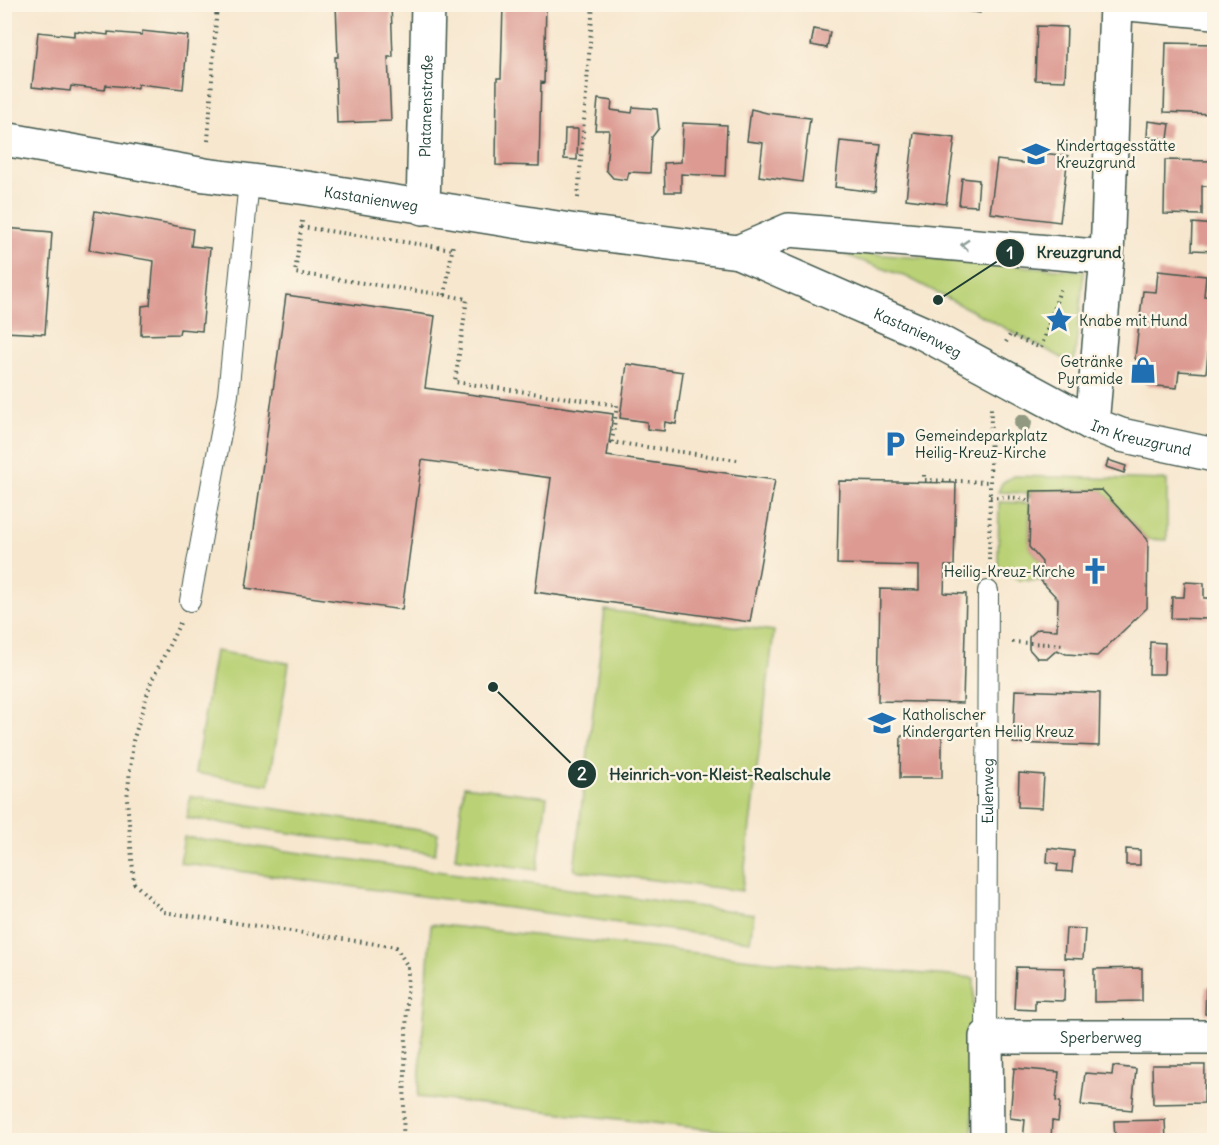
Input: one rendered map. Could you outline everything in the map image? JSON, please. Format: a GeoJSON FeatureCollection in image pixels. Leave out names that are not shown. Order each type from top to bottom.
{"type":"FeatureCollection","features":[{"type":"Feature","properties":{"kind":"street","name":"Platanenstraße"},"geometry":{"type":"LineString","coordinates":[[423,208],[428,4]]}},
{"type":"Feature","properties":{"kind":"street","name":"Im Kreuzgrund"},"geometry":{"type":"LineString","coordinates":[[1116,4],[1107,256],[1092,423],[1121,435],[1215,455]]}},
{"type":"Feature","properties":{"kind":"street"},"geometry":{"type":"LineString","coordinates":[[1129,4],[1215,12]]}},
{"type":"Feature","properties":{"kind":"street","name":"Kastanienweg"},"geometry":{"type":"LineString","coordinates":[[4,138],[206,175],[307,188],[458,214],[738,252],[923,333],[1092,423]]}},
{"type":"Feature","properties":{"kind":"street"},"geometry":{"type":"LineString","coordinates":[[738,252],[789,230],[1107,256]]}},
{"type":"Feature","properties":{"kind":"street","name":"Sperberweg"},"geometry":{"type":"LineString","coordinates":[[986,1037],[1215,1037]]}},
{"type":"Feature","properties":{"kind":"street","name":"Eulenweg"},"geometry":{"type":"LineString","coordinates":[[986,1037],[987,1140]]}},
{"type":"Feature","properties":{"kind":"lane"},"geometry":{"type":"LineString","coordinates":[[190,601],[228,395],[249,181]]}},
{"type":"Feature","properties":{"kind":"lane","name":"Eulenweg"},"geometry":{"type":"LineString","coordinates":[[986,1037],[988,591]]}},
{"type":"Feature","properties":{"kind":"path"},"geometry":{"type":"LineString","coordinates":[[206,175],[217,4]]}},
{"type":"Feature","properties":{"kind":"path"},"geometry":{"type":"LineString","coordinates":[[576,231],[593,4]]}},
{"type":"Feature","properties":{"kind":"path"},"geometry":{"type":"LineString","coordinates":[[307,188],[295,273],[467,299],[455,382],[617,405],[612,442],[737,460]]}},
{"type":"Feature","properties":{"kind":"path"},"geometry":{"type":"LineString","coordinates":[[445,295],[458,214]]}},
{"type":"Feature","properties":{"kind":"path"},"geometry":{"type":"LineString","coordinates":[[301,227],[452,249]]}},
{"type":"Feature","properties":{"kind":"path"},"geometry":{"type":"LineString","coordinates":[[988,591],[991,371],[1010,335],[1041,348],[1072,254]]}},
{"type":"Feature","properties":{"kind":"path"},"geometry":{"type":"LineString","coordinates":[[924,475],[924,480],[990,482]]}},
{"type":"Feature","properties":{"kind":"path"},"geometry":{"type":"LineString","coordinates":[[990,497],[1023,498],[1030,502]]}},
{"type":"Feature","properties":{"kind":"path"},"geometry":{"type":"LineString","coordinates":[[190,601],[151,681],[133,741],[127,799],[134,883],[164,912],[396,947],[408,967],[403,1140]]}},
{"type":"Feature","properties":{"kind":"path"},"geometry":{"type":"LineString","coordinates":[[988,641],[1066,645]]}},
{"type":"Feature","properties":{"kind":"green space"},"geometry":{"type":"Polygon","coordinates":[[[834,251],[1084,271],[1074,364],[907,277],[834,251]]]}},
{"type":"Feature","properties":{"kind":"green space"},"geometry":{"type":"Polygon","coordinates":[[[1013,476],[1167,480],[1167,540],[1147,539],[1102,490],[1031,491],[1030,498],[1028,493],[998,492],[1002,483],[1013,476]]]}},
{"type":"Feature","properties":{"kind":"green space"},"geometry":{"type":"Polygon","coordinates":[[[999,502],[1027,503],[1030,506],[1029,547],[1042,562],[1041,581],[1017,580],[998,566],[999,502]]]}},
{"type":"Feature","properties":{"kind":"green space"},"geometry":{"type":"Polygon","coordinates":[[[605,610],[774,631],[742,891],[574,870],[605,610]]]}},
{"type":"Feature","properties":{"kind":"green space"},"geometry":{"type":"Polygon","coordinates":[[[215,651],[289,663],[269,785],[195,773],[215,651]]]}},
{"type":"Feature","properties":{"kind":"green space"},"geometry":{"type":"Polygon","coordinates":[[[464,786],[547,797],[537,870],[455,858],[464,786]]]}},
{"type":"Feature","properties":{"kind":"green space"},"geometry":{"type":"Polygon","coordinates":[[[190,796],[438,833],[435,854],[187,818],[190,796]]]}},
{"type":"Feature","properties":{"kind":"green space"},"geometry":{"type":"Polygon","coordinates":[[[184,837],[754,914],[750,941],[180,863],[184,837]]]}},
{"type":"Feature","properties":{"kind":"green space"},"geometry":{"type":"Polygon","coordinates":[[[431,924],[779,962],[974,978],[972,1140],[807,1140],[418,1097],[431,924]]]}},
{"type":"Feature","properties":{"kind":"building"},"geometry":{"type":"Polygon","coordinates":[[[336,4],[391,4],[393,57],[388,57],[391,121],[337,123],[336,4]]]}},
{"type":"Feature","properties":{"kind":"building"},"geometry":{"type":"Polygon","coordinates":[[[959,4],[981,4],[980,13],[958,10],[959,4]]]}},
{"type":"Feature","properties":{"kind":"building"},"geometry":{"type":"Polygon","coordinates":[[[1031,4],[1060,4],[1060,8],[1031,6],[1031,4]]]}},
{"type":"Feature","properties":{"kind":"building"},"geometry":{"type":"Polygon","coordinates":[[[503,5],[546,5],[539,166],[496,165],[497,78],[501,78],[503,5]]]}},
{"type":"Feature","properties":{"kind":"building"},"geometry":{"type":"Polygon","coordinates":[[[1037,26],[1067,27],[1065,81],[1035,80],[1037,26]]]}},
{"type":"Feature","properties":{"kind":"building"},"geometry":{"type":"Polygon","coordinates":[[[814,29],[830,32],[827,48],[811,45],[814,29]]]}},
{"type":"Feature","properties":{"kind":"building"},"geometry":{"type":"Polygon","coordinates":[[[74,31],[108,35],[108,32],[142,35],[142,31],[188,36],[183,89],[138,84],[138,88],[106,85],[105,90],[71,86],[70,91],[32,87],[38,32],[74,36],[74,31]]]}},
{"type":"Feature","properties":{"kind":"building"},"geometry":{"type":"Polygon","coordinates":[[[1166,43],[1214,44],[1214,114],[1164,112],[1166,43]]]}},
{"type":"Feature","properties":{"kind":"building"},"geometry":{"type":"Polygon","coordinates":[[[598,99],[612,101],[611,110],[632,113],[633,107],[657,109],[659,128],[652,137],[650,173],[629,172],[627,180],[613,178],[606,170],[609,130],[595,130],[598,99]]]}},
{"type":"Feature","properties":{"kind":"building"},"geometry":{"type":"Polygon","coordinates":[[[751,109],[810,118],[802,182],[759,176],[763,143],[747,141],[751,109]]]}},
{"type":"Feature","properties":{"kind":"building"},"geometry":{"type":"Polygon","coordinates":[[[1148,121],[1170,124],[1168,139],[1147,137],[1148,121]]]}},
{"type":"Feature","properties":{"kind":"building"},"geometry":{"type":"Polygon","coordinates":[[[683,123],[727,125],[725,176],[681,174],[681,192],[665,192],[664,163],[681,162],[683,123]]]}},
{"type":"Feature","properties":{"kind":"building"},"geometry":{"type":"Polygon","coordinates":[[[565,129],[578,129],[577,160],[564,159],[565,129]]]}},
{"type":"Feature","properties":{"kind":"building"},"geometry":{"type":"Polygon","coordinates":[[[914,133],[955,138],[946,204],[906,199],[914,133]]]}},
{"type":"Feature","properties":{"kind":"building"},"geometry":{"type":"Polygon","coordinates":[[[840,141],[881,145],[875,192],[835,187],[840,141]]]}},
{"type":"Feature","properties":{"kind":"building"},"geometry":{"type":"Polygon","coordinates":[[[1033,152],[1068,156],[1060,222],[990,213],[997,160],[1031,164],[1033,152]]]}},
{"type":"Feature","properties":{"kind":"building"},"geometry":{"type":"Polygon","coordinates":[[[1165,160],[1214,161],[1214,187],[1202,186],[1202,215],[1164,214],[1165,160]]]}},
{"type":"Feature","properties":{"kind":"building"},"geometry":{"type":"Polygon","coordinates":[[[962,178],[979,180],[977,206],[959,205],[962,178]]]}},
{"type":"Feature","properties":{"kind":"building"},"geometry":{"type":"Polygon","coordinates":[[[95,211],[193,229],[191,246],[210,248],[202,331],[180,329],[179,334],[141,335],[142,306],[150,305],[154,261],[89,250],[95,211]]]}},
{"type":"Feature","properties":{"kind":"building"},"geometry":{"type":"Polygon","coordinates":[[[1193,223],[1214,225],[1214,251],[1192,250],[1193,223]]]}},
{"type":"Feature","properties":{"kind":"building"},"geometry":{"type":"Polygon","coordinates":[[[4,228],[52,232],[45,334],[4,332],[4,228]]]}},
{"type":"Feature","properties":{"kind":"building"},"geometry":{"type":"Polygon","coordinates":[[[1158,271],[1206,276],[1204,296],[1214,297],[1206,373],[1179,371],[1177,388],[1147,385],[1149,380],[1135,358],[1143,291],[1156,292],[1158,271]]]}},
{"type":"Feature","properties":{"kind":"building"},"geometry":{"type":"Polygon","coordinates":[[[286,295],[435,316],[425,388],[613,414],[607,456],[775,480],[750,622],[535,592],[551,478],[422,460],[402,610],[246,588],[286,295]]]}},
{"type":"Feature","properties":{"kind":"building"},"geometry":{"type":"Polygon","coordinates":[[[627,364],[683,372],[676,424],[665,422],[664,431],[647,429],[647,422],[620,418],[627,364]]]}},
{"type":"Feature","properties":{"kind":"building"},"geometry":{"type":"Polygon","coordinates":[[[1108,460],[1126,466],[1124,473],[1106,467],[1108,460]]]}},
{"type":"Feature","properties":{"kind":"building"},"geometry":{"type":"Polygon","coordinates":[[[839,481],[956,483],[954,566],[945,566],[944,593],[966,594],[963,703],[878,701],[880,589],[919,590],[919,566],[837,564],[839,481]]]}},
{"type":"Feature","properties":{"kind":"building","name":"Heilig-Kreuz-Kirche"},"geometry":{"type":"Polygon","coordinates":[[[1102,490],[1148,540],[1147,608],[1097,656],[1066,654],[1057,650],[1048,658],[1037,658],[1029,649],[1029,637],[1038,629],[1057,630],[1058,599],[1041,581],[1042,562],[1029,547],[1031,491],[1102,490]]]}},
{"type":"Feature","properties":{"kind":"building"},"geometry":{"type":"Polygon","coordinates":[[[1185,582],[1204,583],[1204,598],[1209,598],[1209,619],[1171,618],[1172,597],[1184,597],[1185,582]]]}},
{"type":"Feature","properties":{"kind":"building"},"geometry":{"type":"Polygon","coordinates":[[[1150,642],[1165,643],[1164,674],[1149,674],[1150,642]]]}},
{"type":"Feature","properties":{"kind":"building"},"geometry":{"type":"Polygon","coordinates":[[[1015,690],[1100,693],[1099,746],[1013,743],[1015,690]]]}},
{"type":"Feature","properties":{"kind":"building"},"geometry":{"type":"Polygon","coordinates":[[[901,736],[942,736],[942,778],[900,778],[901,736]]]}},
{"type":"Feature","properties":{"kind":"building"},"geometry":{"type":"Polygon","coordinates":[[[1019,773],[1044,775],[1042,808],[1018,807],[1019,773]]]}},
{"type":"Feature","properties":{"kind":"building"},"geometry":{"type":"Polygon","coordinates":[[[1048,848],[1074,851],[1072,872],[1057,871],[1058,864],[1047,862],[1048,848]]]}},
{"type":"Feature","properties":{"kind":"building"},"geometry":{"type":"Polygon","coordinates":[[[1126,849],[1140,850],[1140,865],[1126,865],[1126,849]]]}},
{"type":"Feature","properties":{"kind":"building"},"geometry":{"type":"Polygon","coordinates":[[[1066,928],[1085,929],[1083,959],[1064,958],[1066,928]]]}},
{"type":"Feature","properties":{"kind":"building"},"geometry":{"type":"Polygon","coordinates":[[[1016,967],[1065,968],[1064,1001],[1035,1000],[1035,1010],[1014,1009],[1016,967]]]}},
{"type":"Feature","properties":{"kind":"building"},"geometry":{"type":"Polygon","coordinates":[[[1142,968],[1142,1001],[1094,1002],[1094,969],[1142,968]]]}},
{"type":"Feature","properties":{"kind":"building"},"geometry":{"type":"Polygon","coordinates":[[[1206,987],[1214,987],[1214,1014],[1205,1014],[1206,987]]]}},
{"type":"Feature","properties":{"kind":"building"},"geometry":{"type":"Polygon","coordinates":[[[1152,1065],[1205,1065],[1204,1103],[1153,1104],[1152,1065]]]}},
{"type":"Feature","properties":{"kind":"building"},"geometry":{"type":"Polygon","coordinates":[[[1113,1066],[1136,1069],[1132,1110],[1081,1105],[1085,1073],[1112,1075],[1113,1066]]]}},
{"type":"Feature","properties":{"kind":"building"},"geometry":{"type":"Polygon","coordinates":[[[1014,1068],[1059,1072],[1056,1101],[1060,1102],[1058,1122],[1052,1121],[1051,1140],[1023,1140],[1025,1120],[1010,1118],[1014,1068]]]}},
{"type":"Feature","properties":{"kind":"building"},"geometry":{"type":"Polygon","coordinates":[[[1165,1120],[1166,1140],[1115,1140],[1114,1121],[1165,1120]]]}},
{"type":"Feature","properties":{"kind":"place","name":"Kindertagesstätte Kreuzgrund"},"geometry":{"type":"Point","coordinates":[1036,154]}},
{"type":"Feature","properties":{"kind":"place","name":"Kreuzgrund"},"geometry":{"type":"Point","coordinates":[938,300]}},
{"type":"Feature","properties":{"kind":"place","name":"Knabe mit Hund"},"geometry":{"type":"Point","coordinates":[1059,320]}},
{"type":"Feature","properties":{"kind":"place","name":"Getränke Pyramide"},"geometry":{"type":"Point","coordinates":[1143,370]}},
{"type":"Feature","properties":{"kind":"place","name":"Gemeindeparkplatz Heilig-Kreuz-Kirche"},"geometry":{"type":"Point","coordinates":[895,444]}},
{"type":"Feature","properties":{"kind":"place","name":"Heilig-Kreuz-Kirche"},"geometry":{"type":"Point","coordinates":[1095,571]}},
{"type":"Feature","properties":{"kind":"place","name":"Heinrich-von-Kleist-Realschule"},"geometry":{"type":"Point","coordinates":[493,687]}},
{"type":"Feature","properties":{"kind":"place","name":"Katholischer Kindergarten Heilig Kreuz"},"geometry":{"type":"Point","coordinates":[882,723]}}]}
